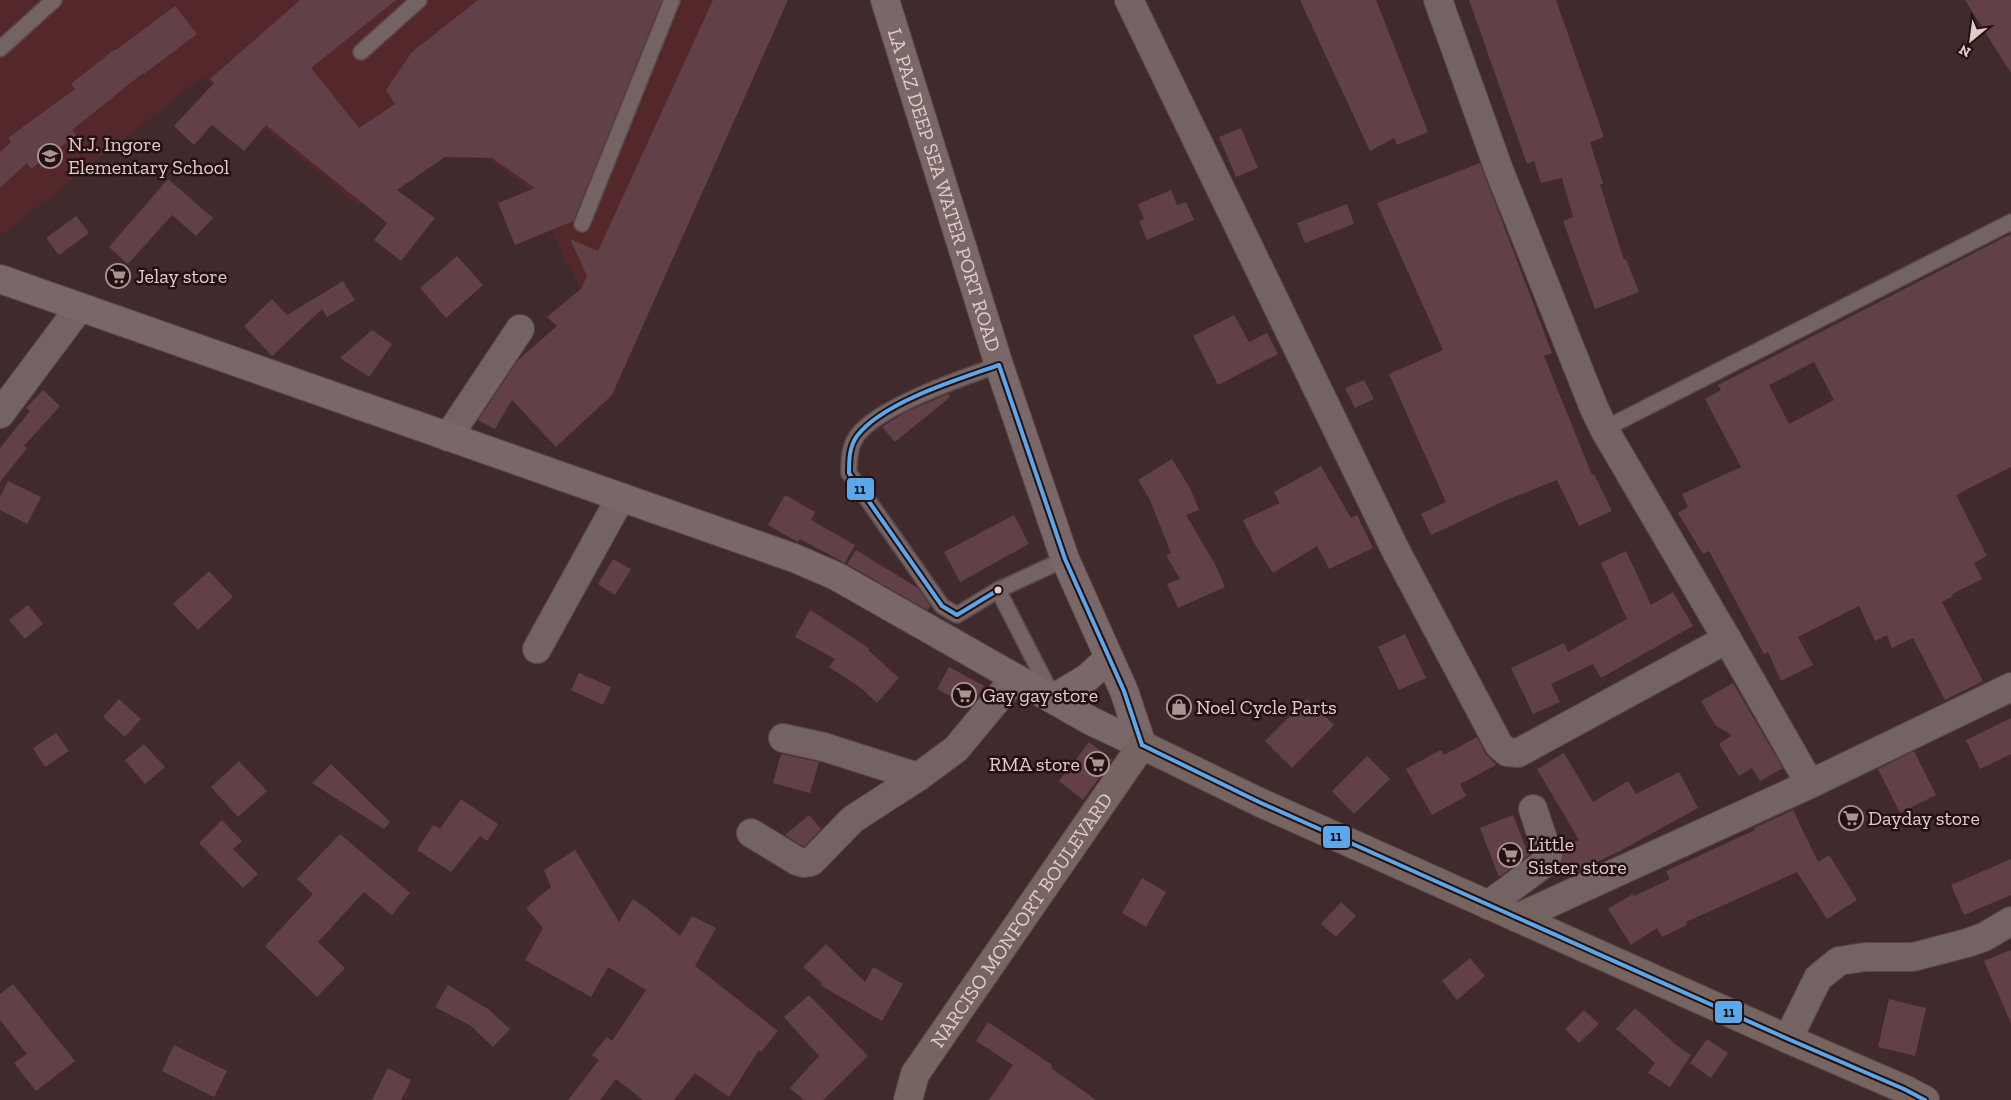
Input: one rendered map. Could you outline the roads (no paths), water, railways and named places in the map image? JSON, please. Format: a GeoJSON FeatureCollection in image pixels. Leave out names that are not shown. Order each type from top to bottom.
{"type":"FeatureCollection","features":[{"type":"Feature","properties":{"kind":"main road"},"geometry":{"type":"LineString","coordinates":[[1142,745],[1259,802],[1925,1100]]}},
{"type":"Feature","properties":{"kind":"main road","name":"NARCISO MONFORT BOULEVARD"},"geometry":{"type":"LineString","coordinates":[[908,1100],[915,1074],[1142,745]]}},
{"type":"Feature","properties":{"kind":"street","name":"LA PAZ DEEP SEA WATER PORT ROAD"},"geometry":{"type":"LineString","coordinates":[[885,0],[999,365],[1065,559],[1124,691],[1142,745]]}},
{"type":"Feature","properties":{"kind":"street"},"geometry":{"type":"LineString","coordinates":[[1129,0],[1396,551],[1499,744],[1507,752],[1518,752],[1727,639]]}},
{"type":"Feature","properties":{"kind":"street"},"geometry":{"type":"LineString","coordinates":[[1438,0],[1500,170],[1594,408],[1604,429],[1810,784]]}},
{"type":"Feature","properties":{"kind":"street"},"geometry":{"type":"LineString","coordinates":[[0,279],[794,558],[836,576],[1015,678],[1054,698],[1091,721],[1142,745]]}},
{"type":"Feature","properties":{"kind":"street"},"geometry":{"type":"LineString","coordinates":[[0,414],[80,307]]}},
{"type":"Feature","properties":{"kind":"street"},"geometry":{"type":"LineString","coordinates":[[448,437],[520,329]]}},
{"type":"Feature","properties":{"kind":"street"},"geometry":{"type":"LineString","coordinates":[[537,649],[621,497]]}},
{"type":"Feature","properties":{"kind":"street"},"geometry":{"type":"LineString","coordinates":[[1054,698],[1087,678],[1109,658]]}},
{"type":"Feature","properties":{"kind":"street"},"geometry":{"type":"LineString","coordinates":[[751,833],[797,861],[811,862],[854,819],[918,777],[956,749],[1015,678]]}},
{"type":"Feature","properties":{"kind":"street"},"geometry":{"type":"LineString","coordinates":[[1517,918],[1810,784],[2011,687]]}},
{"type":"Feature","properties":{"kind":"street"},"geometry":{"type":"LineString","coordinates":[[783,738],[824,747],[918,777]]}},
{"type":"Feature","properties":{"kind":"street"},"geometry":{"type":"LineString","coordinates":[[1488,905],[1546,862],[1548,854],[1533,809]]}},
{"type":"Feature","properties":{"kind":"street"},"geometry":{"type":"LineString","coordinates":[[1788,1039],[1818,978],[1840,961],[1865,957],[1913,957],[1984,937],[2011,921]]}},
{"type":"Feature","properties":{"kind":"lane"},"geometry":{"type":"LineString","coordinates":[[0,49],[54,0]]}},
{"type":"Feature","properties":{"kind":"lane"},"geometry":{"type":"LineString","coordinates":[[361,52],[419,0]]}},
{"type":"Feature","properties":{"kind":"lane"},"geometry":{"type":"LineString","coordinates":[[582,224],[672,0]]}},
{"type":"Feature","properties":{"kind":"lane"},"geometry":{"type":"LineString","coordinates":[[1604,429],[2011,222]]}},
{"type":"Feature","properties":{"kind":"lane"},"geometry":{"type":"LineString","coordinates":[[999,365],[968,375],[887,411],[866,425],[856,438],[849,457],[849,473],[942,606],[957,614],[998,590],[1065,559]]}},
{"type":"Feature","properties":{"kind":"lane"},"geometry":{"type":"LineString","coordinates":[[998,590],[1054,698]]}},
{"type":"Feature","properties":{"kind":"place","name":"N.J. Ingore Elementary School"},"geometry":{"type":"Point","coordinates":[50,156]}},
{"type":"Feature","properties":{"kind":"place","name":"Jelay store"},"geometry":{"type":"Point","coordinates":[118,276]}},
{"type":"Feature","properties":{"kind":"place","name":"Gay gay store"},"geometry":{"type":"Point","coordinates":[964,695]}},
{"type":"Feature","properties":{"kind":"place","name":"Noel Cycle Parts"},"geometry":{"type":"Point","coordinates":[1179,707]}},
{"type":"Feature","properties":{"kind":"place","name":"RMA store"},"geometry":{"type":"Point","coordinates":[1097,764]}},
{"type":"Feature","properties":{"kind":"place","name":"Dayday store"},"geometry":{"type":"Point","coordinates":[1851,818]}},
{"type":"Feature","properties":{"kind":"place","name":"Little Sister store"},"geometry":{"type":"Point","coordinates":[1510,855]}}]}
